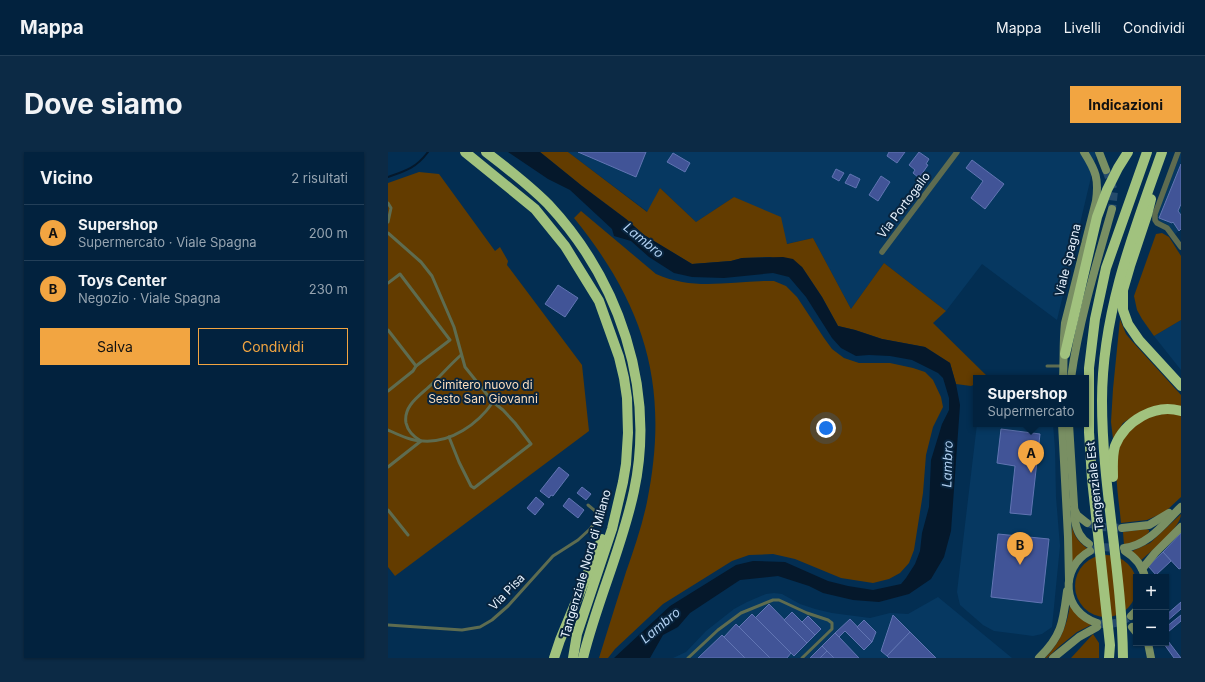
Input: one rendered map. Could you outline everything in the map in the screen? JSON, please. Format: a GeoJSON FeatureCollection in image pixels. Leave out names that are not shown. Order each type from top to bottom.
{"type":"FeatureCollection","features":[{"type":"Feature","properties":{"kind":"highway"},"geometry":{"type":"LineString","coordinates":[[465,152],[535,209],[564,246],[599,301],[619,357],[627,398],[625,433],[619,482],[609,529],[593,575],[560,640],[554,658]]}},
{"type":"Feature","properties":{"kind":"highway","name":"Tangenziale Nord di Milano"},"geometry":{"type":"LineString","coordinates":[[486,152],[531,188],[548,204],[562,220],[596,266],[618,312],[636,376],[640,423],[640,446],[635,489],[583,658]]}},
{"type":"Feature","properties":{"kind":"highway"},"geometry":{"type":"LineString","coordinates":[[1065,354],[1097,217],[1112,179],[1128,152]]}},
{"type":"Feature","properties":{"kind":"highway","name":"Tangenziale Est"},"geometry":{"type":"LineString","coordinates":[[1089,375],[1096,319],[1106,268],[1147,152]]}},
{"type":"Feature","properties":{"kind":"highway"},"geometry":{"type":"LineString","coordinates":[[1163,152],[1147,215],[1123,290],[1123,310],[1128,324],[1139,340],[1181,386]]}},
{"type":"Feature","properties":{"kind":"highway","name":"Tangenziale Est"},"geometry":{"type":"LineString","coordinates":[[1123,658],[1122,617],[1112,500],[1104,450],[1102,400],[1110,314],[1124,260],[1163,152]]}},
{"type":"Feature","properties":{"kind":"highway"},"geometry":{"type":"LineString","coordinates":[[1127,658],[1127,616],[1112,500],[1112,462],[1115,447],[1120,436],[1128,427],[1149,413],[1160,409],[1181,411]]}},
{"type":"Feature","properties":{"kind":"highway","name":"Tangenziale Est"},"geometry":{"type":"LineString","coordinates":[[1089,427],[1110,658]]}},
{"type":"Feature","properties":{"kind":"highway","name":"Tangenziale Nord di Milano"},"geometry":{"type":"LineString","coordinates":[[573,658],[577,634],[593,575]]}},
{"type":"Feature","properties":{"kind":"highway"},"geometry":{"type":"LineString","coordinates":[[589,658],[599,626],[609,577]]}},
{"type":"Feature","properties":{"kind":"street","name":"Via Portogallo"},"geometry":{"type":"LineString","coordinates":[[882,252],[957,152]]}},
{"type":"Feature","properties":{"kind":"street","name":"Viale Spagna"},"geometry":{"type":"LineString","coordinates":[[1063,375],[1065,323],[1096,201],[1098,187],[1097,179],[1085,152]]}},
{"type":"Feature","properties":{"kind":"street"},"geometry":{"type":"LineString","coordinates":[[1099,152],[1106,170]]}},
{"type":"Feature","properties":{"kind":"street"},"geometry":{"type":"LineString","coordinates":[[1178,152],[1155,214],[1155,220],[1157,224],[1167,228],[1181,248]]}},
{"type":"Feature","properties":{"kind":"street"},"geometry":{"type":"LineString","coordinates":[[1071,375],[1074,352],[1085,304],[1112,209]]}},
{"type":"Feature","properties":{"kind":"street"},"geometry":{"type":"LineString","coordinates":[[1042,655],[1058,634],[1062,625],[1068,584],[1068,537],[1062,427]]}},
{"type":"Feature","properties":{"kind":"street"},"geometry":{"type":"LineString","coordinates":[[1053,658],[1079,637],[1097,625],[1077,610],[1071,600],[1068,584],[1075,563],[1090,547],[1082,539],[1076,529],[1073,506],[1069,427]]}},
{"type":"Feature","properties":{"kind":"street"},"geometry":{"type":"LineString","coordinates":[[1073,506],[1077,515],[1087,522]]}},
{"type":"Feature","properties":{"kind":"street"},"geometry":{"type":"LineString","coordinates":[[1122,528],[1149,525],[1181,506]]}},
{"type":"Feature","properties":{"kind":"street"},"geometry":{"type":"LineString","coordinates":[[1144,574],[1135,558],[1124,550],[1149,538],[1181,506]]}},
{"type":"Feature","properties":{"kind":"street"},"geometry":{"type":"LineString","coordinates":[[1142,568],[1181,527]]}},
{"type":"Feature","properties":{"kind":"street"},"geometry":{"type":"LineString","coordinates":[[1146,646],[1151,657]]}},
{"type":"Feature","properties":{"kind":"street"},"geometry":{"type":"LineString","coordinates":[[1149,646],[1151,657]]}},
{"type":"Feature","properties":{"kind":"lane"},"geometry":{"type":"LineString","coordinates":[[388,202],[391,208],[388,222]]}},
{"type":"Feature","properties":{"kind":"lane"},"geometry":{"type":"LineString","coordinates":[[388,230],[388,234],[421,262],[432,276],[454,327],[465,367],[493,402],[504,410],[516,423],[531,444],[474,488],[471,486],[462,468],[449,437]]}},
{"type":"Feature","properties":{"kind":"lane"},"geometry":{"type":"LineString","coordinates":[[388,283],[400,274],[450,340],[416,366],[413,371],[388,391]]}},
{"type":"Feature","properties":{"kind":"lane"},"geometry":{"type":"LineString","coordinates":[[388,330],[416,366]]}},
{"type":"Feature","properties":{"kind":"lane"},"geometry":{"type":"LineString","coordinates":[[421,441],[410,433],[407,426],[406,417],[408,409],[414,400],[461,355]]}},
{"type":"Feature","properties":{"kind":"lane"},"geometry":{"type":"LineString","coordinates":[[1047,366],[1064,366]]}},
{"type":"Feature","properties":{"kind":"lane"},"geometry":{"type":"LineString","coordinates":[[388,430],[404,437],[431,442],[449,437],[467,428],[485,413],[493,402]]}},
{"type":"Feature","properties":{"kind":"lane"},"geometry":{"type":"LineString","coordinates":[[388,467],[421,441]]}},
{"type":"Feature","properties":{"kind":"lane"},"geometry":{"type":"LineString","coordinates":[[588,505],[600,516],[604,504]]}},
{"type":"Feature","properties":{"kind":"lane"},"geometry":{"type":"LineString","coordinates":[[388,510],[408,535]]}},
{"type":"Feature","properties":{"kind":"lane","name":"Via Pisa"},"geometry":{"type":"LineString","coordinates":[[388,625],[462,630],[480,627],[492,620],[508,606],[553,556],[578,540],[590,529],[600,516]]}},
{"type":"Feature","properties":{"kind":"lane"},"geometry":{"type":"LineString","coordinates":[[688,658],[718,630],[741,613],[769,601],[779,600],[832,623],[832,629],[802,658]]}},
{"type":"Feature","properties":{"kind":"lane"},"geometry":{"type":"LineString","coordinates":[[1034,658],[1042,655]]}},
{"type":"Feature","properties":{"kind":"shaded area"},"geometry":{"type":"Polygon","coordinates":[[[568,152],[1097,152],[1057,320],[982,264],[946,311],[884,263],[851,309],[813,238],[786,244],[734,197],[696,222],[660,188],[648,212],[568,152]]]}},
{"type":"Feature","properties":{"kind":"shaded area"},"geometry":{"type":"Polygon","coordinates":[[[1181,152],[1181,229],[1175,234],[1168,225],[1159,221],[1157,215],[1181,152]]]}},
{"type":"Feature","properties":{"kind":"shaded area"},"geometry":{"type":"Polygon","coordinates":[[[1181,320],[1181,370],[1154,336],[1181,320]]]}},
{"type":"Feature","properties":{"kind":"shaded area"},"geometry":{"type":"Polygon","coordinates":[[[977,427],[1053,427],[1056,497],[1060,546],[1052,627],[1042,634],[1033,636],[994,631],[983,625],[960,605],[957,592],[977,427]]]}},
{"type":"Feature","properties":{"kind":"shaded area"},"geometry":{"type":"Polygon","coordinates":[[[766,594],[782,594],[800,604],[815,609],[832,613],[870,618],[890,613],[908,614],[938,597],[1012,658],[673,658],[686,652],[706,631],[734,609],[766,594]]]}},
{"type":"Feature","properties":{"kind":"green space"},"geometry":{"type":"Polygon","coordinates":[[[540,152],[568,152],[647,212],[660,188],[696,222],[734,197],[781,217],[787,244],[813,238],[851,309],[884,263],[946,311],[933,323],[986,375],[973,375],[973,385],[971,386],[956,384],[950,363],[925,347],[882,339],[838,326],[822,297],[802,267],[770,257],[742,258],[731,261],[692,264],[644,235],[626,219],[540,152]]]}},
{"type":"Feature","properties":{"kind":"green space","name":"Cimitero nuovo di Sesto San Giovanni"},"geometry":{"type":"Polygon","coordinates":[[[419,172],[439,174],[495,251],[500,247],[508,261],[507,265],[582,365],[589,431],[395,576],[388,567],[388,183],[419,172]]]}},
{"type":"Feature","properties":{"kind":"green space"},"geometry":{"type":"Polygon","coordinates":[[[581,211],[656,274],[686,283],[700,284],[774,281],[786,286],[797,297],[832,349],[844,358],[859,363],[890,363],[913,368],[925,372],[933,380],[941,397],[943,407],[933,427],[926,455],[923,493],[914,550],[909,563],[900,573],[889,579],[873,583],[841,578],[795,559],[773,554],[749,555],[732,561],[663,604],[615,649],[608,658],[599,658],[645,511],[653,461],[655,422],[653,386],[646,351],[635,317],[619,284],[599,251],[574,218],[581,211]]]}},
{"type":"Feature","properties":{"kind":"green space"},"geometry":{"type":"Polygon","coordinates":[[[1162,233],[1169,237],[1181,256],[1181,320],[1154,336],[1137,310],[1134,296],[1156,234],[1162,233]]]}},
{"type":"Feature","properties":{"kind":"green space"},"geometry":{"type":"Polygon","coordinates":[[[1120,319],[1126,334],[1181,395],[1181,408],[1132,417],[1123,423],[1113,439],[1111,422],[1120,319]]]}},
{"type":"Feature","properties":{"kind":"green space"},"geometry":{"type":"Polygon","coordinates":[[[1162,414],[1181,414],[1181,497],[1165,512],[1147,520],[1121,523],[1116,472],[1122,442],[1130,430],[1143,420],[1162,414]]]}},
{"type":"Feature","properties":{"kind":"green space"},"geometry":{"type":"Polygon","coordinates":[[[1181,514],[1180,520],[1171,533],[1139,562],[1130,552],[1150,543],[1181,514]]]}},
{"type":"Feature","properties":{"kind":"green space"},"geometry":{"type":"Polygon","coordinates":[[[1072,526],[1077,539],[1088,549],[1071,564],[1072,526]]]}},
{"type":"Feature","properties":{"kind":"green space"},"geometry":{"type":"Polygon","coordinates":[[[1146,529],[1149,530],[1149,532],[1144,537],[1124,545],[1123,532],[1146,529]]]}},
{"type":"Feature","properties":{"kind":"green space"},"geometry":{"type":"Polygon","coordinates":[[[1100,555],[1112,555],[1123,560],[1135,574],[1133,574],[1133,601],[1128,608],[1118,615],[1112,617],[1100,617],[1094,615],[1084,608],[1077,598],[1075,592],[1075,580],[1077,574],[1084,564],[1094,557],[1100,555]]]}},
{"type":"Feature","properties":{"kind":"green space"},"geometry":{"type":"Polygon","coordinates":[[[1070,605],[1080,617],[1093,624],[1077,632],[1047,658],[1045,658],[1055,646],[1062,634],[1070,605]]]}},
{"type":"Feature","properties":{"kind":"green space"},"geometry":{"type":"Polygon","coordinates":[[[1093,634],[1099,643],[1099,658],[1071,658],[1093,634]]]}},
{"type":"Feature","properties":{"kind":"water","name":"Lambro"},"geometry":{"type":"Polygon","coordinates":[[[508,152],[540,152],[626,219],[644,235],[692,264],[731,261],[742,258],[783,257],[793,259],[802,267],[822,297],[838,326],[882,339],[925,347],[950,363],[960,405],[951,531],[944,557],[931,579],[909,594],[879,602],[853,600],[823,593],[809,586],[778,576],[740,580],[690,613],[678,627],[663,635],[650,658],[614,658],[670,606],[736,565],[753,561],[785,562],[828,581],[873,590],[901,584],[915,564],[920,551],[922,533],[929,507],[931,460],[942,424],[949,410],[949,398],[943,378],[938,373],[912,360],[890,356],[856,356],[841,348],[832,338],[806,297],[789,277],[773,273],[724,278],[692,277],[674,273],[649,257],[631,241],[614,236],[612,229],[570,190],[548,179],[508,152]]]}},
{"type":"Feature","properties":{"kind":"building"},"geometry":{"type":"Polygon","coordinates":[[[578,152],[646,152],[636,177],[578,152]]]}},
{"type":"Feature","properties":{"kind":"building"},"geometry":{"type":"Polygon","coordinates":[[[889,152],[905,152],[897,163],[887,156],[889,152]]]}},
{"type":"Feature","properties":{"kind":"building"},"geometry":{"type":"Polygon","coordinates":[[[919,152],[929,159],[926,164],[928,165],[919,178],[913,173],[915,170],[909,165],[919,152]]]}},
{"type":"Feature","properties":{"kind":"building"},"geometry":{"type":"Polygon","coordinates":[[[673,153],[690,163],[685,172],[667,162],[673,153]]]}},
{"type":"Feature","properties":{"kind":"building"},"geometry":{"type":"Polygon","coordinates":[[[972,160],[1004,184],[985,209],[971,198],[983,181],[966,168],[972,160]]]}},
{"type":"Feature","properties":{"kind":"building"},"geometry":{"type":"Polygon","coordinates":[[[1181,164],[1181,204],[1178,211],[1181,215],[1181,229],[1179,231],[1173,222],[1172,223],[1159,218],[1181,164]]]}},
{"type":"Feature","properties":{"kind":"building"},"geometry":{"type":"Polygon","coordinates":[[[836,169],[844,173],[839,181],[832,177],[836,169]]]}},
{"type":"Feature","properties":{"kind":"building"},"geometry":{"type":"Polygon","coordinates":[[[850,174],[860,179],[856,188],[845,183],[850,174]]]}},
{"type":"Feature","properties":{"kind":"building"},"geometry":{"type":"Polygon","coordinates":[[[881,176],[890,182],[878,201],[869,195],[881,176]]]}},
{"type":"Feature","properties":{"kind":"building"},"geometry":{"type":"Polygon","coordinates":[[[558,285],[578,298],[565,317],[545,304],[558,285]]]}},
{"type":"Feature","properties":{"kind":"building"},"geometry":{"type":"Polygon","coordinates":[[[1001,429],[1040,434],[1031,515],[1010,513],[1015,466],[997,463],[1001,429]]]}},
{"type":"Feature","properties":{"kind":"building"},"geometry":{"type":"Polygon","coordinates":[[[559,467],[569,475],[553,496],[551,495],[549,498],[540,491],[559,467]]]}},
{"type":"Feature","properties":{"kind":"building"},"geometry":{"type":"Polygon","coordinates":[[[582,487],[591,494],[586,500],[577,493],[582,487]]]}},
{"type":"Feature","properties":{"kind":"building"},"geometry":{"type":"Polygon","coordinates":[[[536,497],[544,504],[535,515],[527,508],[536,497]]]}},
{"type":"Feature","properties":{"kind":"building"},"geometry":{"type":"Polygon","coordinates":[[[569,498],[584,510],[578,518],[563,506],[569,498]]]}},
{"type":"Feature","properties":{"kind":"building"},"geometry":{"type":"Polygon","coordinates":[[[1181,533],[1181,568],[1179,569],[1163,552],[1181,533]]]}},
{"type":"Feature","properties":{"kind":"building"},"geometry":{"type":"Polygon","coordinates":[[[998,534],[1049,539],[1042,603],[991,597],[998,534]]]}},
{"type":"Feature","properties":{"kind":"building"},"geometry":{"type":"Polygon","coordinates":[[[1163,552],[1171,561],[1157,574],[1155,574],[1148,566],[1163,552]]]}},
{"type":"Feature","properties":{"kind":"building"},"geometry":{"type":"Polygon","coordinates":[[[1181,602],[1181,609],[1169,619],[1169,612],[1181,602]]]}},
{"type":"Feature","properties":{"kind":"building"},"geometry":{"type":"Polygon","coordinates":[[[769,604],[807,643],[794,656],[755,618],[769,604]]]}},
{"type":"Feature","properties":{"kind":"building"},"geometry":{"type":"Polygon","coordinates":[[[792,612],[815,635],[807,643],[784,620],[792,612]]]}},
{"type":"Feature","properties":{"kind":"building"},"geometry":{"type":"Polygon","coordinates":[[[752,614],[791,653],[787,658],[770,658],[739,627],[752,614]]]}},
{"type":"Feature","properties":{"kind":"building"},"geometry":{"type":"Polygon","coordinates":[[[893,615],[910,632],[887,656],[881,651],[893,615]]]}},
{"type":"Feature","properties":{"kind":"building"},"geometry":{"type":"Polygon","coordinates":[[[1181,615],[1181,621],[1169,631],[1169,625],[1181,615]]]}},
{"type":"Feature","properties":{"kind":"building"},"geometry":{"type":"Polygon","coordinates":[[[808,616],[821,629],[815,635],[802,622],[808,616]]]}},
{"type":"Feature","properties":{"kind":"building"},"geometry":{"type":"Polygon","coordinates":[[[850,619],[872,642],[864,650],[845,631],[839,637],[835,633],[850,619]]]}},
{"type":"Feature","properties":{"kind":"building"},"geometry":{"type":"Polygon","coordinates":[[[864,620],[876,632],[872,642],[857,627],[864,620]]]}},
{"type":"Feature","properties":{"kind":"building"},"geometry":{"type":"Polygon","coordinates":[[[736,624],[770,658],[745,658],[724,637],[736,624]]]}},
{"type":"Feature","properties":{"kind":"building"},"geometry":{"type":"Polygon","coordinates":[[[910,632],[936,658],[889,658],[887,656],[910,632]]]}},
{"type":"Feature","properties":{"kind":"building"},"geometry":{"type":"Polygon","coordinates":[[[835,633],[859,658],[834,658],[822,646],[835,633]]]}},
{"type":"Feature","properties":{"kind":"building"},"geometry":{"type":"Polygon","coordinates":[[[722,635],[745,658],[698,658],[722,635]]]}},
{"type":"Feature","properties":{"kind":"building"},"geometry":{"type":"Polygon","coordinates":[[[1169,642],[1181,658],[1174,658],[1165,646],[1169,646],[1169,642]]]}},
{"type":"Feature","properties":{"kind":"building"},"geometry":{"type":"Polygon","coordinates":[[[822,646],[827,651],[820,658],[810,658],[822,646]]]}},
{"type":"Feature","properties":{"kind":"building"},"geometry":{"type":"Polygon","coordinates":[[[827,651],[834,658],[820,658],[827,651]]]}},
{"type":"Feature","properties":{"kind":"waterway"},"geometry":{"type":"LineString","coordinates":[[388,177],[400,173],[415,165],[428,152]]}},
{"type":"Feature","properties":{"kind":"tunnel"},"geometry":{"type":"LineString","coordinates":[[1106,170],[1114,191],[1112,209]]}},
{"type":"Feature","properties":{"kind":"tunnel"},"geometry":{"type":"LineString","coordinates":[[1087,523],[1101,527],[1122,528]]}},
{"type":"Feature","properties":{"kind":"tunnel"},"geometry":{"type":"LineString","coordinates":[[1090,551],[1101,547],[1118,548]]}},
{"type":"Feature","properties":{"kind":"tunnel"},"geometry":{"type":"LineString","coordinates":[[1097,623],[1114,623],[1131,616]]}},
{"type":"Feature","properties":{"kind":"place","name":"Supershop"},"geometry":{"type":"Point","coordinates":[1031,473]}},
{"type":"Feature","properties":{"kind":"place","name":"Toys Center"},"geometry":{"type":"Point","coordinates":[1020,565]}}]}
